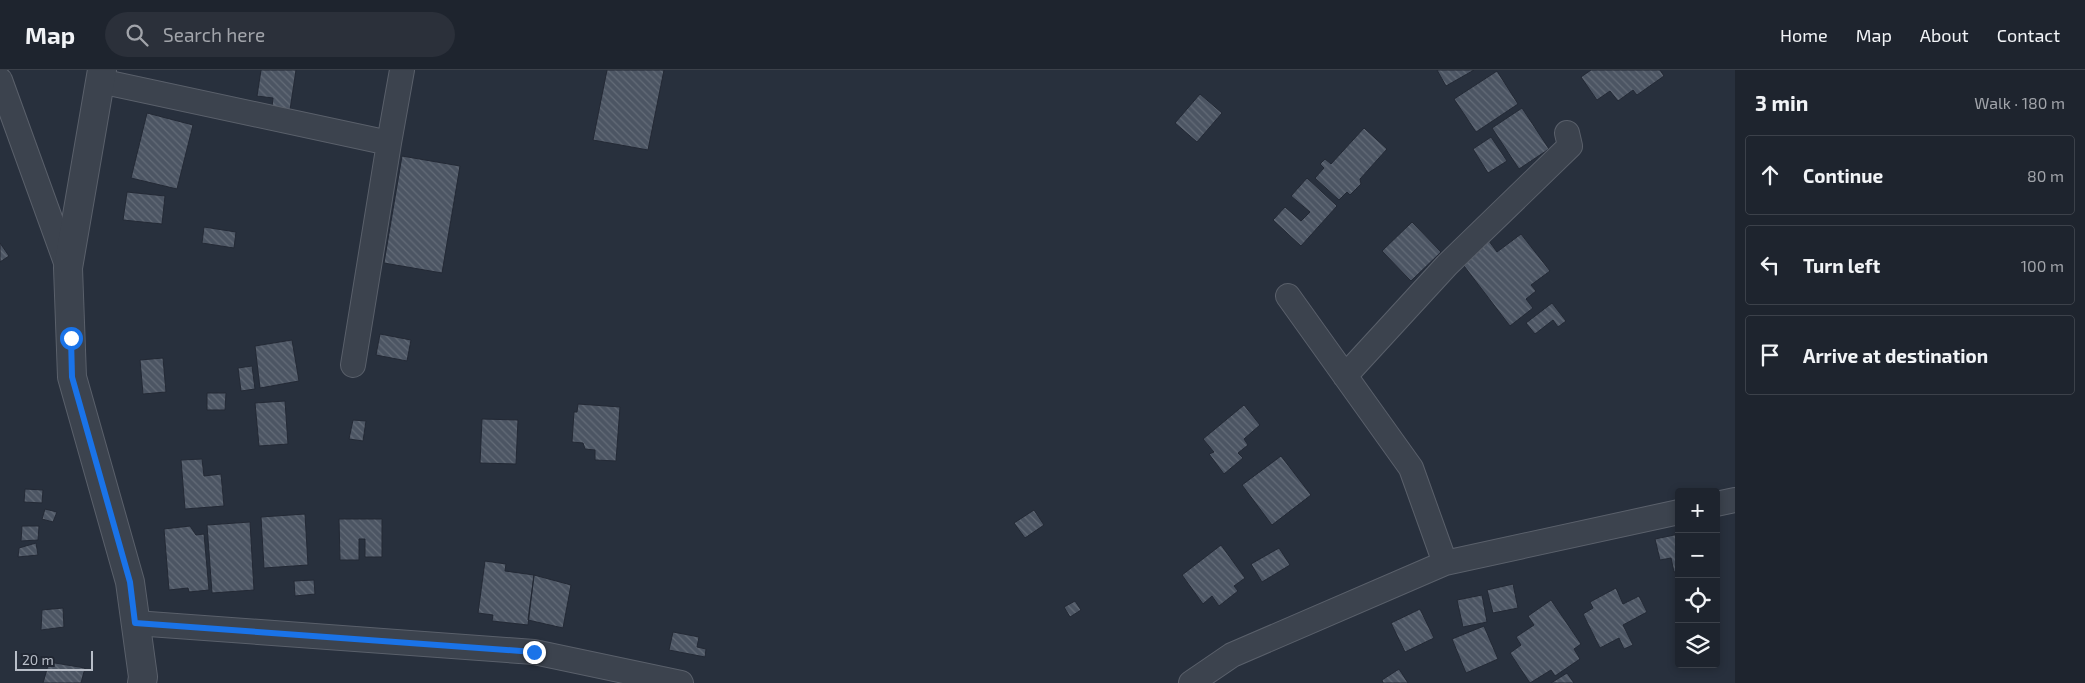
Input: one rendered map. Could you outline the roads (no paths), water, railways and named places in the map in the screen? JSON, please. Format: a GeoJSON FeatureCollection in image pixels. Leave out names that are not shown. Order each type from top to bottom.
{"type":"FeatureCollection","features":[{"type":"Feature","properties":{"kind":"street"},"geometry":{"type":"LineString","coordinates":[[353,365],[388,143],[402,70]]}},
{"type":"Feature","properties":{"kind":"street"},"geometry":{"type":"LineString","coordinates":[[142,683],[143,677],[130,582],[72,377],[68,268],[101,75],[388,143]]}},
{"type":"Feature","properties":{"kind":"street"},"geometry":{"type":"LineString","coordinates":[[0,83],[68,268]]}},
{"type":"Feature","properties":{"kind":"street"},"geometry":{"type":"LineString","coordinates":[[1345,376],[1447,265],[1570,146],[1567,133]]}},
{"type":"Feature","properties":{"kind":"street"},"geometry":{"type":"LineString","coordinates":[[1288,296],[1410,468],[1445,563]]}},
{"type":"Feature","properties":{"kind":"street"},"geometry":{"type":"LineString","coordinates":[[1720,503],[1735,500]]}},
{"type":"Feature","properties":{"kind":"street"},"geometry":{"type":"LineString","coordinates":[[1190,683],[1232,655],[1445,563],[1675,513]]}},
{"type":"Feature","properties":{"kind":"street"},"geometry":{"type":"LineString","coordinates":[[135,623],[534,652],[680,683]]}}]}
